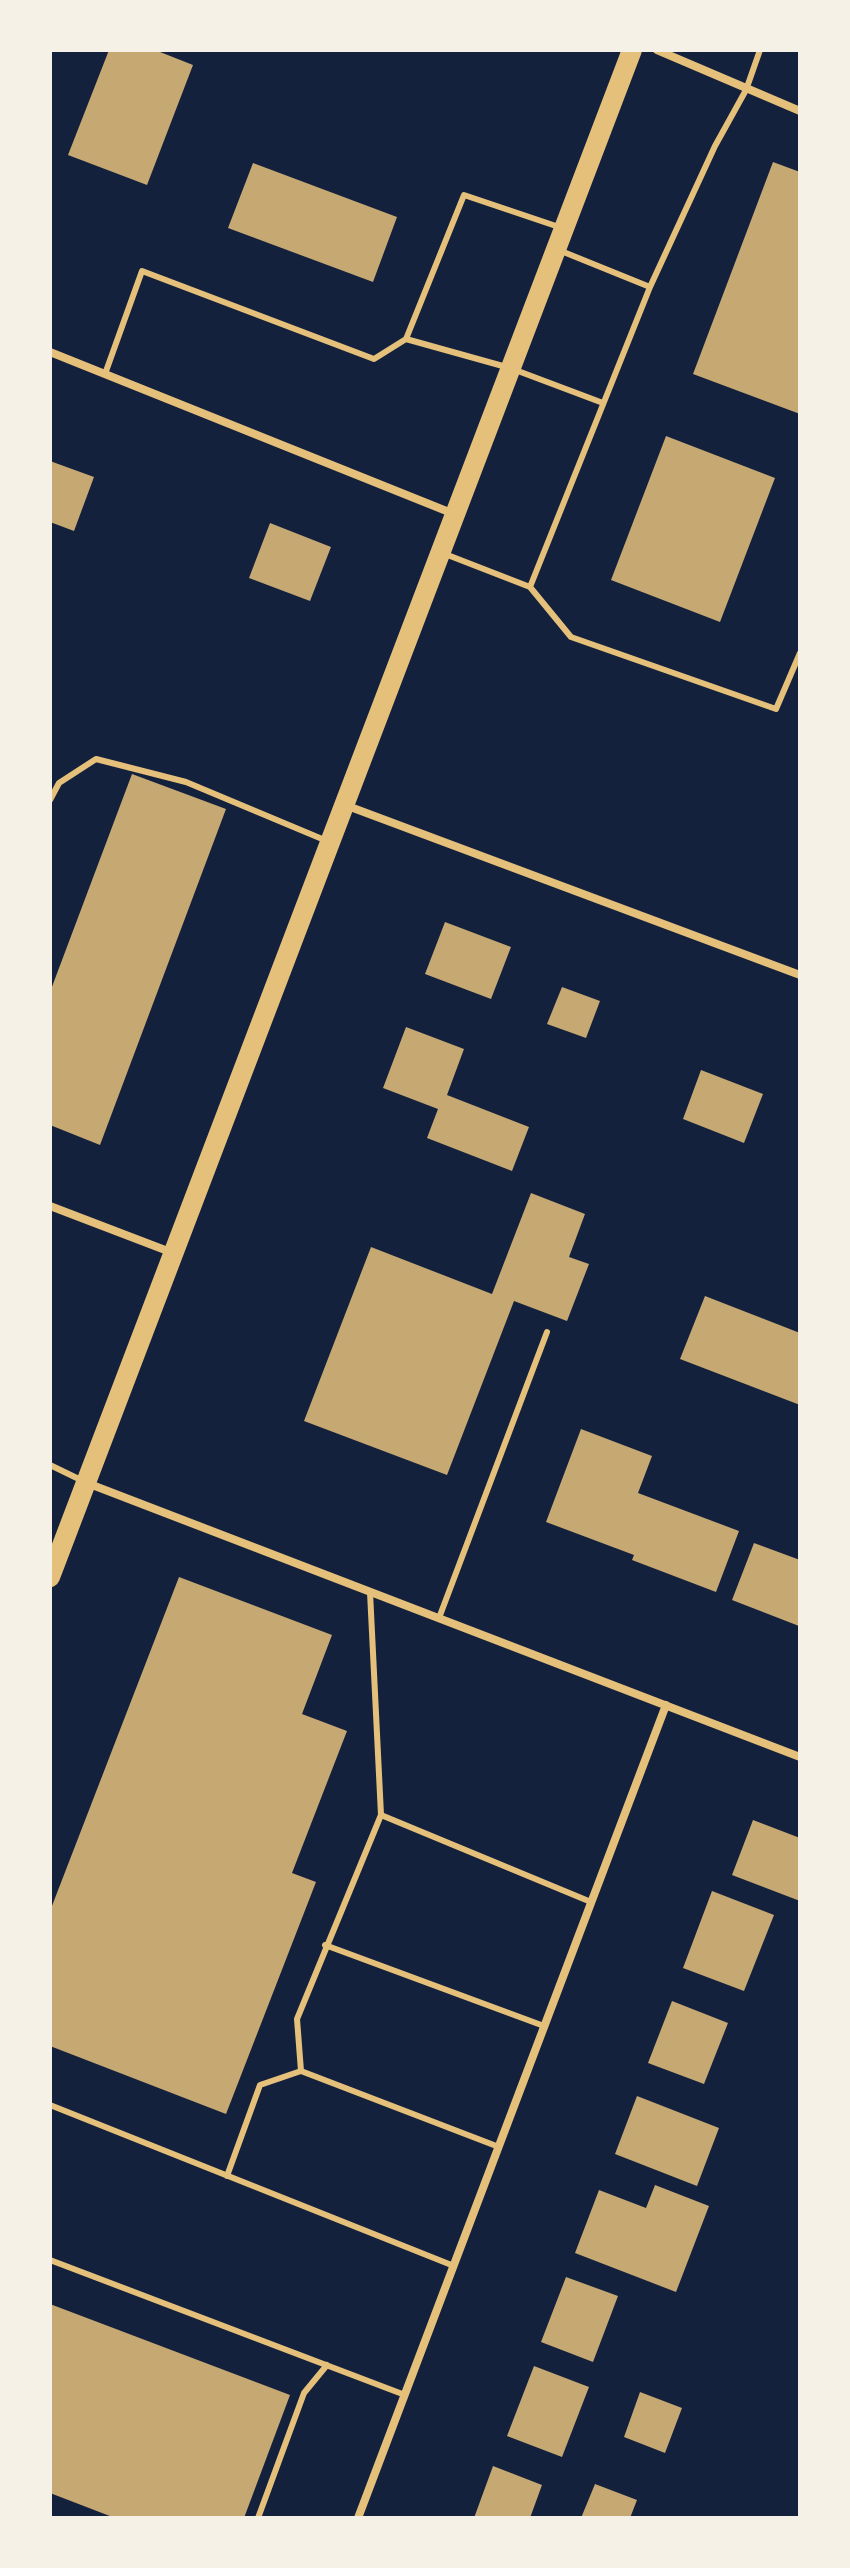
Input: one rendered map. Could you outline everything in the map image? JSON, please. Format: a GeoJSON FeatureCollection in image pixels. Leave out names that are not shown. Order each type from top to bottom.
{"type":"FeatureCollection","features":[{"type":"Feature","properties":{"kind":"main road"},"geometry":{"type":"LineString","coordinates":[[50,1577],[632,50]]}},
{"type":"Feature","properties":{"kind":"street"},"geometry":{"type":"LineString","coordinates":[[657,50],[800,111]]}},
{"type":"Feature","properties":{"kind":"street"},"geometry":{"type":"LineString","coordinates":[[50,352],[455,514]]}},
{"type":"Feature","properties":{"kind":"street"},"geometry":{"type":"LineString","coordinates":[[344,804],[800,975]]}},
{"type":"Feature","properties":{"kind":"street"},"geometry":{"type":"LineString","coordinates":[[50,1206],[174,1253]]}},
{"type":"Feature","properties":{"kind":"street"},"geometry":{"type":"LineString","coordinates":[[86,1482],[800,1757]]}},
{"type":"Feature","properties":{"kind":"street"},"geometry":{"type":"LineString","coordinates":[[358,2518],[666,1705]]}},
{"type":"Feature","properties":{"kind":"lane"},"geometry":{"type":"LineString","coordinates":[[530,587],[650,287],[715,146],[746,90],[760,50]]}},
{"type":"Feature","properties":{"kind":"lane"},"geometry":{"type":"LineString","coordinates":[[105,374],[142,271],[374,359],[406,339],[464,195],[562,228]]}},
{"type":"Feature","properties":{"kind":"lane"},"geometry":{"type":"LineString","coordinates":[[555,248],[650,287]]}},
{"type":"Feature","properties":{"kind":"lane"},"geometry":{"type":"LineString","coordinates":[[406,339],[510,368],[603,403]]}},
{"type":"Feature","properties":{"kind":"lane"},"geometry":{"type":"LineString","coordinates":[[441,552],[530,587],[571,637],[776,709],[800,653]]}},
{"type":"Feature","properties":{"kind":"lane"},"geometry":{"type":"LineString","coordinates":[[50,800],[59,783],[96,759],[186,782],[330,843]]}},
{"type":"Feature","properties":{"kind":"lane"},"geometry":{"type":"LineString","coordinates":[[439,1618],[547,1332]]}},
{"type":"Feature","properties":{"kind":"lane"},"geometry":{"type":"LineString","coordinates":[[50,1465],[86,1482]]}},
{"type":"Feature","properties":{"kind":"lane"},"geometry":{"type":"LineString","coordinates":[[301,2071],[297,2019],[381,1815],[370,1592]]}},
{"type":"Feature","properties":{"kind":"lane"},"geometry":{"type":"LineString","coordinates":[[381,1815],[591,1902]]}},
{"type":"Feature","properties":{"kind":"lane"},"geometry":{"type":"LineString","coordinates":[[325,1945],[544,2026]]}},
{"type":"Feature","properties":{"kind":"lane"},"geometry":{"type":"LineString","coordinates":[[227,2176],[260,2085],[301,2071],[499,2147]]}},
{"type":"Feature","properties":{"kind":"lane"},"geometry":{"type":"LineString","coordinates":[[50,2105],[454,2266]]}},
{"type":"Feature","properties":{"kind":"lane"},"geometry":{"type":"LineString","coordinates":[[50,2260],[405,2395]]}},
{"type":"Feature","properties":{"kind":"lane"},"geometry":{"type":"LineString","coordinates":[[258,2518],[304,2393],[327,2365]]}},
{"type":"Feature","properties":{"kind":"building"},"geometry":{"type":"Polygon","coordinates":[[[109,50],[155,50],[193,65],[147,185],[68,155],[109,50]]]}},
{"type":"Feature","properties":{"kind":"building"},"geometry":{"type":"Polygon","coordinates":[[[773,162],[800,172],[800,414],[693,374],[773,162]]]}},
{"type":"Feature","properties":{"kind":"building"},"geometry":{"type":"Polygon","coordinates":[[[253,163],[397,217],[373,282],[228,228],[253,163]]]}},
{"type":"Feature","properties":{"kind":"building"},"geometry":{"type":"Polygon","coordinates":[[[666,436],[775,478],[720,622],[611,580],[666,436]]]}},
{"type":"Feature","properties":{"kind":"building"},"geometry":{"type":"Polygon","coordinates":[[[50,461],[94,477],[74,531],[50,522],[50,461]]]}},
{"type":"Feature","properties":{"kind":"building"},"geometry":{"type":"Polygon","coordinates":[[[270,523],[331,547],[310,601],[249,578],[270,523]]]}},
{"type":"Feature","properties":{"kind":"building"},"geometry":{"type":"Polygon","coordinates":[[[132,774],[226,809],[100,1145],[50,1125],[50,992],[132,774]]]}},
{"type":"Feature","properties":{"kind":"building"},"geometry":{"type":"Polygon","coordinates":[[[445,922],[511,947],[491,999],[425,974],[445,922]]]}},
{"type":"Feature","properties":{"kind":"building"},"geometry":{"type":"Polygon","coordinates":[[[562,987],[600,1001],[586,1038],[547,1024],[562,987]]]}},
{"type":"Feature","properties":{"kind":"building"},"geometry":{"type":"Polygon","coordinates":[[[406,1027],[464,1049],[447,1095],[529,1127],[512,1171],[427,1138],[438,1109],[383,1088],[406,1027]]]}},
{"type":"Feature","properties":{"kind":"building"},"geometry":{"type":"Polygon","coordinates":[[[701,1070],[763,1094],[744,1143],[683,1119],[701,1070]]]}},
{"type":"Feature","properties":{"kind":"building"},"geometry":{"type":"Polygon","coordinates":[[[531,1193],[585,1214],[569,1257],[589,1264],[567,1321],[514,1301],[447,1475],[304,1421],[371,1247],[492,1294],[531,1193]]]}},
{"type":"Feature","properties":{"kind":"building"},"geometry":{"type":"Polygon","coordinates":[[[705,1296],[800,1333],[800,1405],[680,1359],[705,1296]]]}},
{"type":"Feature","properties":{"kind":"building"},"geometry":{"type":"Polygon","coordinates":[[[581,1429],[652,1456],[638,1493],[739,1531],[716,1592],[632,1560],[634,1555],[546,1522],[581,1429]]]}},
{"type":"Feature","properties":{"kind":"building"},"geometry":{"type":"Polygon","coordinates":[[[754,1543],[800,1560],[799,1626],[732,1600],[754,1543]]]}},
{"type":"Feature","properties":{"kind":"building"},"geometry":{"type":"Polygon","coordinates":[[[179,1577],[332,1635],[302,1714],[347,1731],[292,1873],[316,1882],[226,2114],[50,2046],[50,1911],[179,1577]]]}},
{"type":"Feature","properties":{"kind":"building"},"geometry":{"type":"Polygon","coordinates":[[[753,1820],[800,1838],[800,1901],[732,1875],[753,1820]]]}},
{"type":"Feature","properties":{"kind":"building"},"geometry":{"type":"Polygon","coordinates":[[[712,1891],[774,1915],[744,1991],[683,1968],[712,1891]]]}},
{"type":"Feature","properties":{"kind":"building"},"geometry":{"type":"Polygon","coordinates":[[[672,2001],[728,2023],[704,2084],[648,2063],[672,2001]]]}},
{"type":"Feature","properties":{"kind":"building"},"geometry":{"type":"Polygon","coordinates":[[[637,2096],[719,2128],[697,2186],[615,2154],[637,2096]]]}},
{"type":"Feature","properties":{"kind":"building"},"geometry":{"type":"Polygon","coordinates":[[[655,2185],[709,2206],[676,2292],[575,2253],[599,2190],[646,2208],[655,2185]]]}},
{"type":"Feature","properties":{"kind":"building"},"geometry":{"type":"Polygon","coordinates":[[[566,2277],[618,2296],[593,2362],[541,2342],[566,2277]]]}},
{"type":"Feature","properties":{"kind":"building"},"geometry":{"type":"Polygon","coordinates":[[[50,2304],[290,2395],[244,2518],[115,2518],[50,2493],[50,2304]]]}},
{"type":"Feature","properties":{"kind":"building"},"geometry":{"type":"Polygon","coordinates":[[[534,2366],[589,2387],[562,2457],[507,2436],[534,2366]]]}},
{"type":"Feature","properties":{"kind":"building"},"geometry":{"type":"Polygon","coordinates":[[[640,2392],[682,2408],[665,2453],[624,2437],[640,2392]]]}},
{"type":"Feature","properties":{"kind":"building"},"geometry":{"type":"Polygon","coordinates":[[[493,2466],[542,2485],[530,2518],[474,2518],[493,2466]]]}},
{"type":"Feature","properties":{"kind":"building"},"geometry":{"type":"Polygon","coordinates":[[[595,2484],[637,2500],[630,2518],[581,2518],[595,2484]]]}}]}
